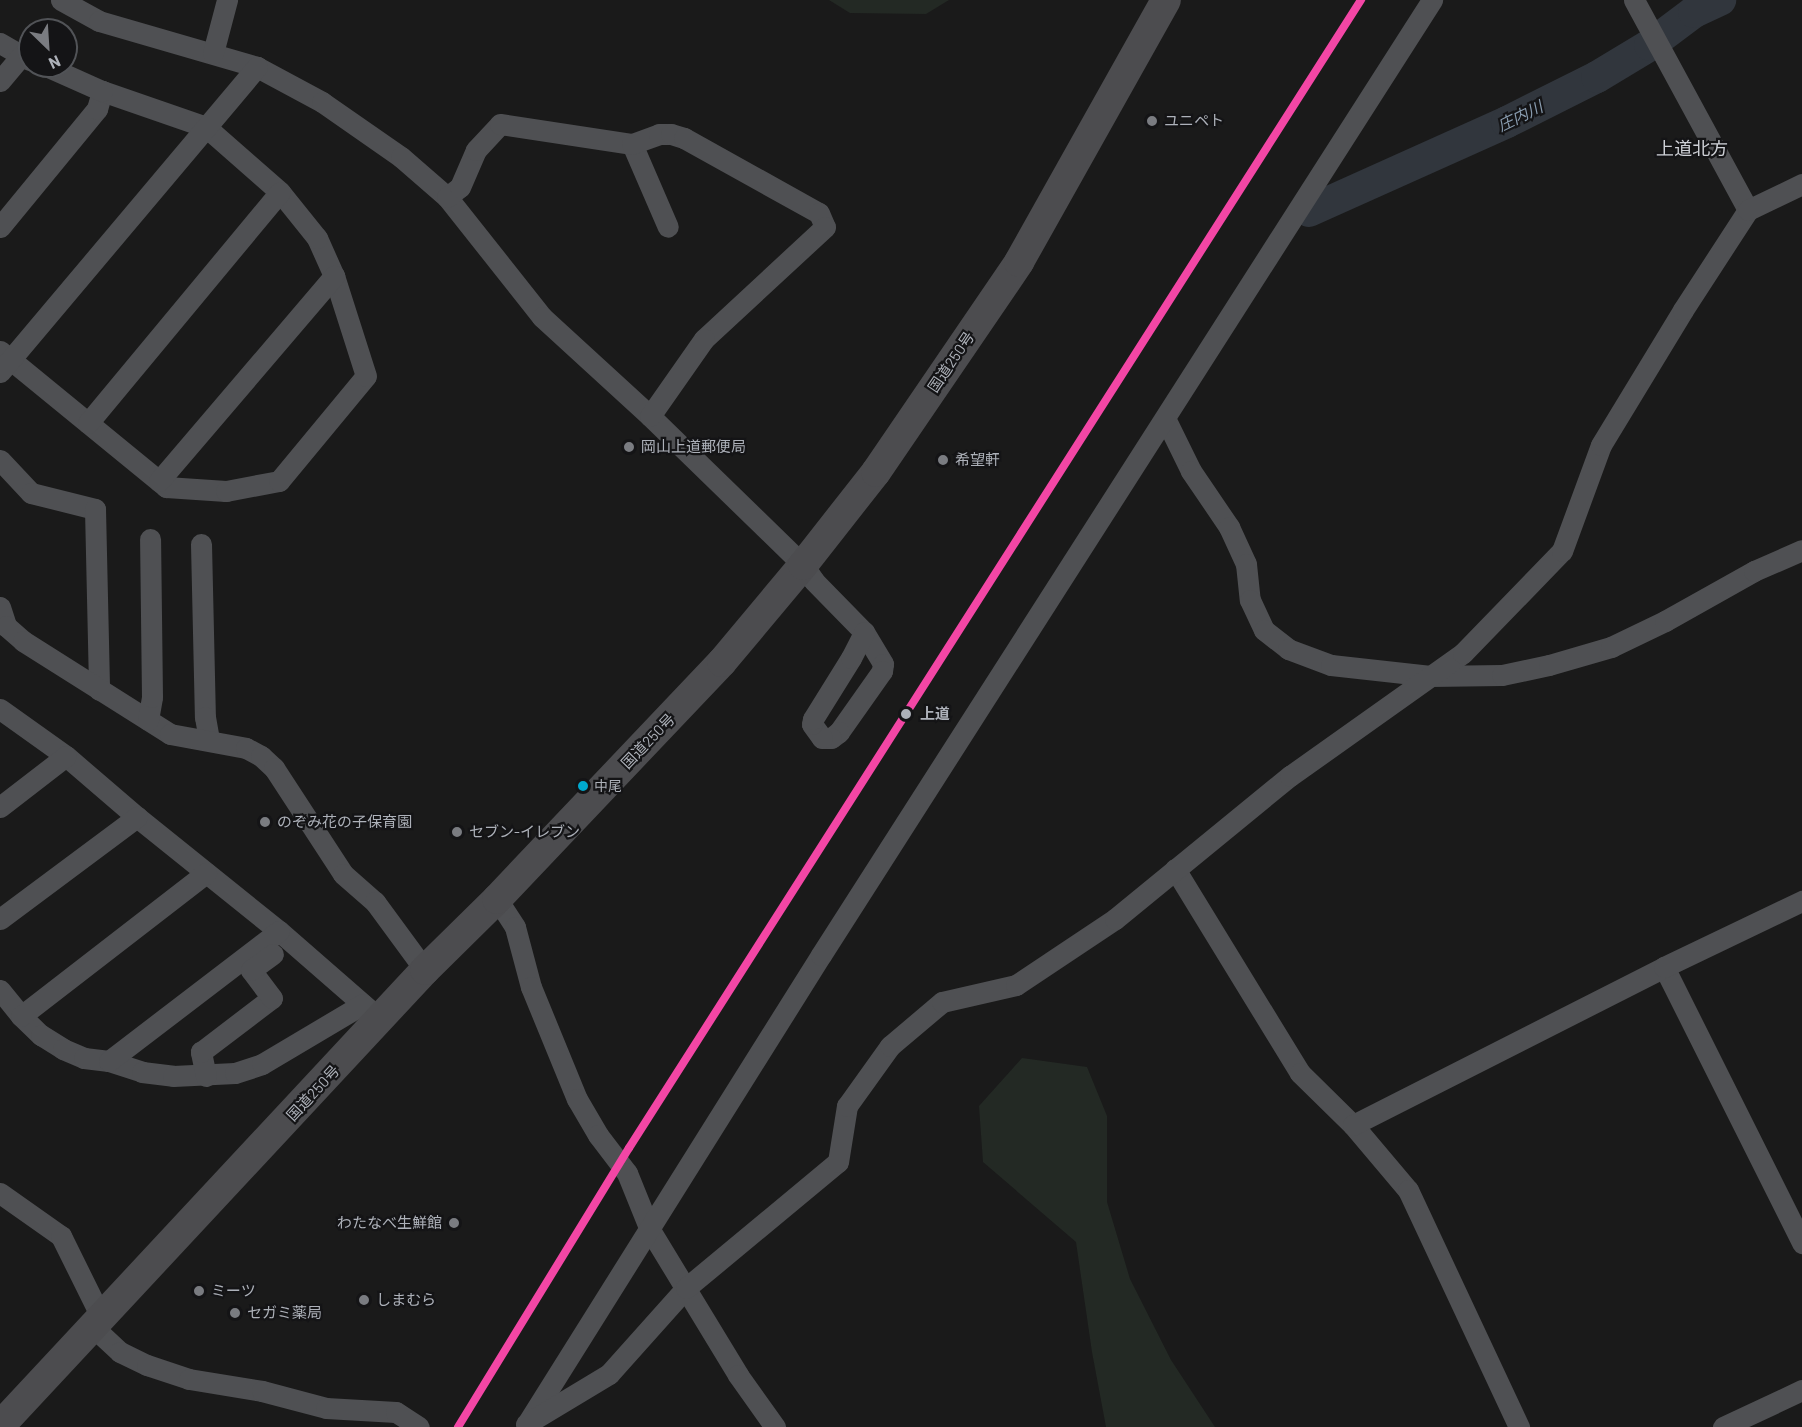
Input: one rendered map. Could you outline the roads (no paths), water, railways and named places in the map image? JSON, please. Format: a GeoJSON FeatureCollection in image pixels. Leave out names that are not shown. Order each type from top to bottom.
{"type":"FeatureCollection","features":[{"type":"Feature","properties":{"kind":"highway","name":"国道250号"},"geometry":{"type":"LineString","coordinates":[[0,1426],[97,1321],[372,1012],[425,970],[497,899],[722,662],[803,565],[876,472],[1019,261],[1166,0]]}},
{"type":"Feature","properties":{"kind":"street"},"geometry":{"type":"LineString","coordinates":[[62,0],[99,21],[257,67],[322,102],[401,157],[447,197],[542,317],[650,416],[803,565],[814,581],[864,632]]}},
{"type":"Feature","properties":{"kind":"street"},"geometry":{"type":"LineString","coordinates":[[213,53],[227,0]]}},
{"type":"Feature","properties":{"kind":"street"},"geometry":{"type":"LineString","coordinates":[[525,1425],[651,1230],[821,955],[1432,0]]}},
{"type":"Feature","properties":{"kind":"street"},"geometry":{"type":"LineString","coordinates":[[1634,0],[1748,210]]}},
{"type":"Feature","properties":{"kind":"street"},"geometry":{"type":"LineString","coordinates":[[0,43],[18,53]]}},
{"type":"Feature","properties":{"kind":"street"},"geometry":{"type":"LineString","coordinates":[[0,81],[18,65]]}},
{"type":"Feature","properties":{"kind":"street"},"geometry":{"type":"LineString","coordinates":[[73,78],[102,91],[206,127],[280,192],[317,238],[334,276],[366,376],[279,481],[226,491],[166,487],[88,423],[3,361],[206,127],[257,67]]}},
{"type":"Feature","properties":{"kind":"street"},"geometry":{"type":"LineString","coordinates":[[0,227],[97,108],[102,91]]}},
{"type":"Feature","properties":{"kind":"street"},"geometry":{"type":"LineString","coordinates":[[447,197],[460,187],[476,150],[500,124],[632,144],[659,134],[671,134],[684,138],[819,213],[825,228],[704,339],[650,416]]}},
{"type":"Feature","properties":{"kind":"street"},"geometry":{"type":"LineString","coordinates":[[632,144],[668,227]]}},
{"type":"Feature","properties":{"kind":"street"},"geometry":{"type":"LineString","coordinates":[[525,1425],[609,1374],[686,1288],[838,1162],[847,1106],[890,1046],[942,1002],[1016,985],[1115,919],[1290,776],[1463,653],[1562,551],[1601,445],[1683,310],[1748,210],[1802,184]]}},
{"type":"Feature","properties":{"kind":"street"},"geometry":{"type":"LineString","coordinates":[[88,423],[280,192]]}},
{"type":"Feature","properties":{"kind":"street"},"geometry":{"type":"LineString","coordinates":[[159,481],[334,276]]}},
{"type":"Feature","properties":{"kind":"street"},"geometry":{"type":"LineString","coordinates":[[1165,418],[1191,471],[1229,527],[1246,564],[1250,600],[1264,630],[1288,649],[1331,665],[1430,676],[1502,675],[1611,647],[1665,621],[1754,571],[1802,550]]}},
{"type":"Feature","properties":{"kind":"street"},"geometry":{"type":"LineString","coordinates":[[0,460],[31,493],[95,509],[99,690]]}},
{"type":"Feature","properties":{"kind":"street"},"geometry":{"type":"LineString","coordinates":[[148,720],[152,697],[150,539]]}},
{"type":"Feature","properties":{"kind":"street"},"geometry":{"type":"LineString","coordinates":[[201,544],[204,717],[209,740]]}},
{"type":"Feature","properties":{"kind":"street"},"geometry":{"type":"LineString","coordinates":[[2,620],[23,640],[170,734],[246,748],[261,756],[274,768],[343,874],[375,902],[425,970]]}},
{"type":"Feature","properties":{"kind":"street"},"geometry":{"type":"LineString","coordinates":[[0,709],[66,756],[137,818],[285,936],[372,1012],[262,1064],[235,1073],[206,1076],[142,1072],[109,1061],[84,1058],[63,1049],[41,1035],[21,1016],[0,990]]}},
{"type":"Feature","properties":{"kind":"street"},"geometry":{"type":"LineString","coordinates":[[0,807],[66,756]]}},
{"type":"Feature","properties":{"kind":"street"},"geometry":{"type":"LineString","coordinates":[[0,919],[137,818]]}},
{"type":"Feature","properties":{"kind":"street"},"geometry":{"type":"LineString","coordinates":[[1175,869],[1300,1073],[1353,1125],[1408,1190],[1519,1427]]}},
{"type":"Feature","properties":{"kind":"street"},"geometry":{"type":"LineString","coordinates":[[21,1016],[206,873]]}},
{"type":"Feature","properties":{"kind":"street"},"geometry":{"type":"LineString","coordinates":[[497,899],[515,927],[531,987],[577,1099],[598,1135],[627,1173],[651,1230],[738,1375],[775,1427]]}},
{"type":"Feature","properties":{"kind":"street"},"geometry":{"type":"LineString","coordinates":[[1353,1125],[1802,901]]}},
{"type":"Feature","properties":{"kind":"street"},"geometry":{"type":"LineString","coordinates":[[109,1061],[285,936]]}},
{"type":"Feature","properties":{"kind":"street"},"geometry":{"type":"LineString","coordinates":[[206,1076],[201,1052],[272,998],[251,970],[285,936]]}},
{"type":"Feature","properties":{"kind":"street"},"geometry":{"type":"LineString","coordinates":[[1664,968],[1802,1243]]}},
{"type":"Feature","properties":{"kind":"street"},"geometry":{"type":"LineString","coordinates":[[0,1193],[61,1236],[97,1321],[120,1352],[147,1365],[189,1379],[262,1391],[326,1408],[396,1412],[419,1427]]}},
{"type":"Feature","properties":{"kind":"street"},"geometry":{"type":"LineString","coordinates":[[1723,1427],[1802,1390]]}},
{"type":"Feature","properties":{"kind":"waterway","name":"庄内川"},"geometry":{"type":"LineString","coordinates":[[1309,211],[1507,122],[1597,77],[1650,45],[1694,12],[1720,0]]}},
{"type":"Feature","properties":{"kind":"place","name":"ユニペト"},"geometry":{"type":"Point","coordinates":[1152,121]}},
{"type":"Feature","properties":{"kind":"place","name":"岡山上道郵便局"},"geometry":{"type":"Point","coordinates":[629,447]}},
{"type":"Feature","properties":{"kind":"place","name":"希望軒"},"geometry":{"type":"Point","coordinates":[943,460]}},
{"type":"Feature","properties":{"kind":"place","name":"上道"},"geometry":{"type":"Point","coordinates":[906,714]}},
{"type":"Feature","properties":{"kind":"place","name":"中尾"},"geometry":{"type":"Point","coordinates":[583,786]}},
{"type":"Feature","properties":{"kind":"place","name":"のぞみ花の子保育園"},"geometry":{"type":"Point","coordinates":[265,822]}},
{"type":"Feature","properties":{"kind":"place","name":"セブン-イレブン"},"geometry":{"type":"Point","coordinates":[457,832]}},
{"type":"Feature","properties":{"kind":"place","name":"わたなべ生鮮館"},"geometry":{"type":"Point","coordinates":[454,1223]}},
{"type":"Feature","properties":{"kind":"place","name":"ミーツ"},"geometry":{"type":"Point","coordinates":[199,1291]}},
{"type":"Feature","properties":{"kind":"place","name":"しまむら"},"geometry":{"type":"Point","coordinates":[364,1300]}},
{"type":"Feature","properties":{"kind":"place","name":"セガミ薬局"},"geometry":{"type":"Point","coordinates":[235,1313]}},
{"type":"Feature","properties":{"kind":"district","name":"上道北方"},"geometry":{"type":"Point","coordinates":[1692,148]}}]}
